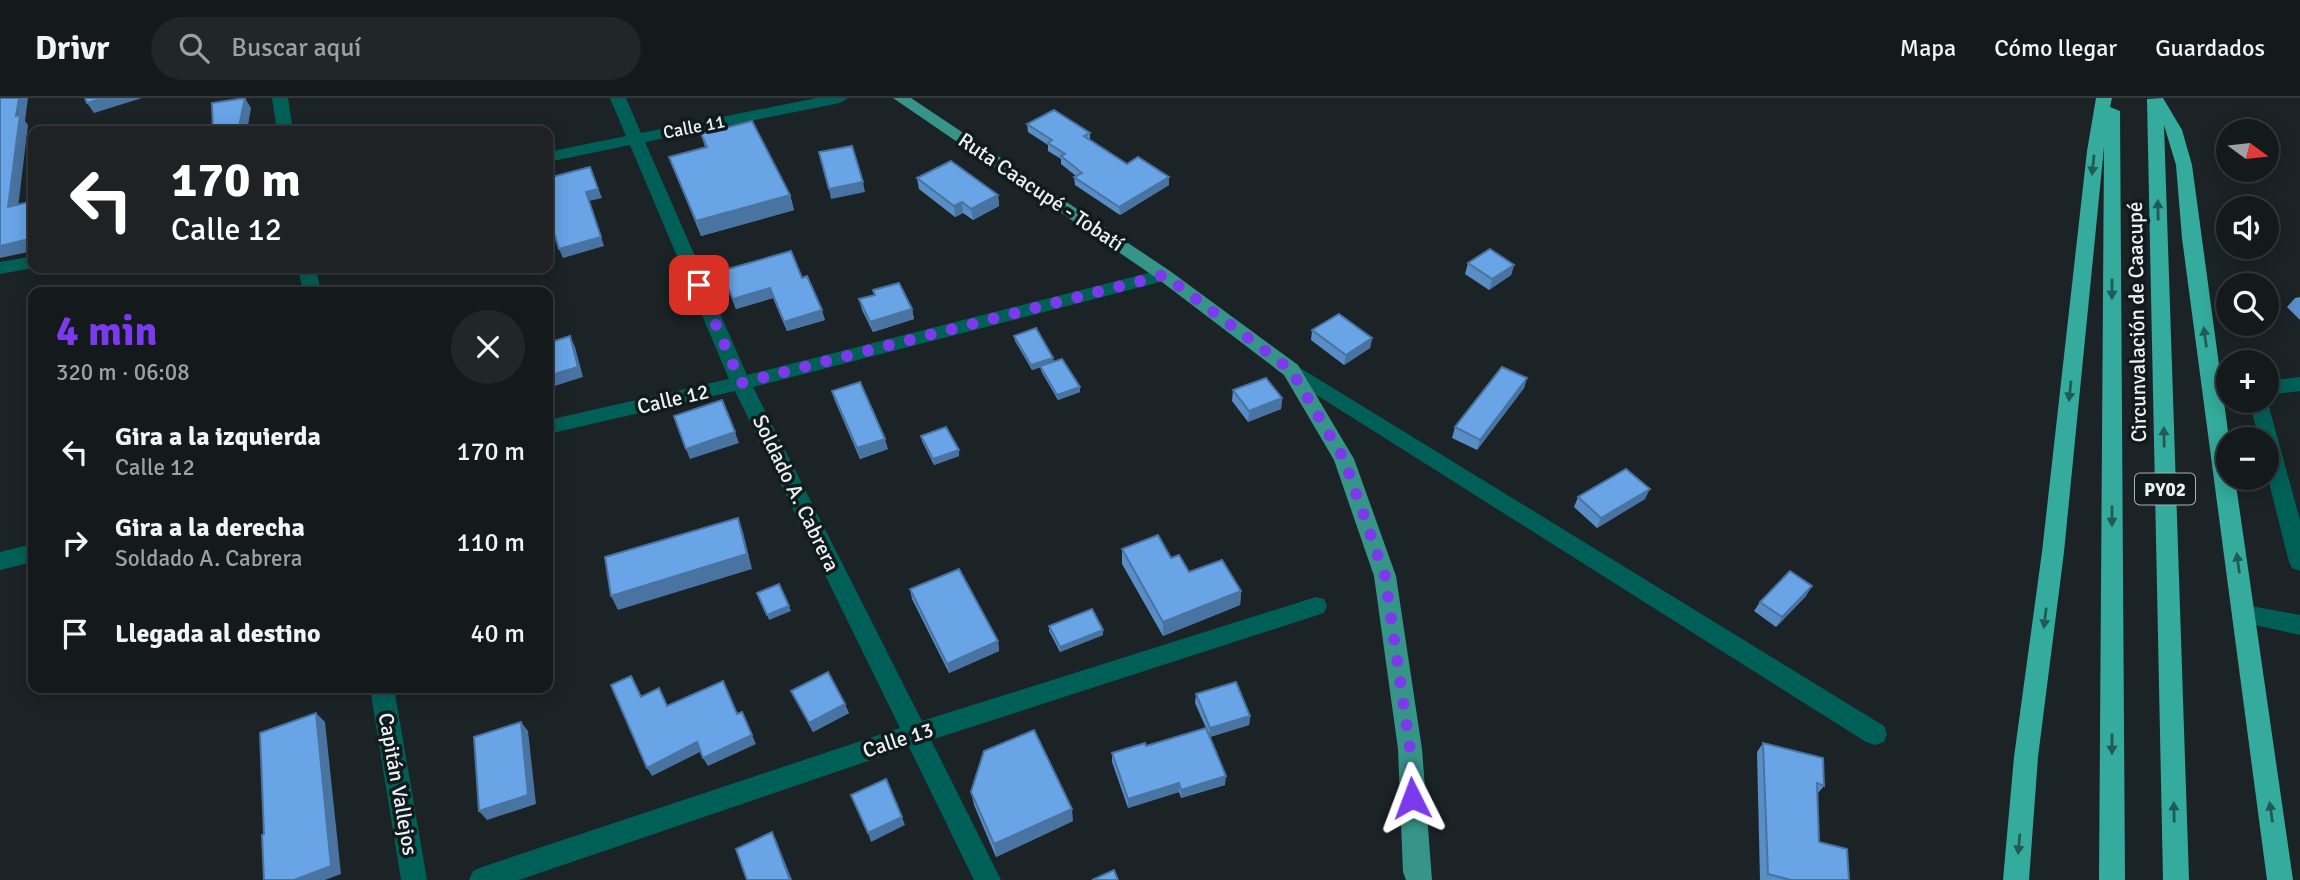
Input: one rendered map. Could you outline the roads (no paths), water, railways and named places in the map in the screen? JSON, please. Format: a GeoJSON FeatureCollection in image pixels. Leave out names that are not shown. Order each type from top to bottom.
{"type":"FeatureCollection","features":[{"type":"Feature","properties":{"kind":"highway"},"geometry":{"type":"LineString","coordinates":[[2016,880],[2026,757],[2053,552],[2095,151],[2104,98]]}},
{"type":"Feature","properties":{"kind":"highway","name":"Circunvalación de Caacupé"},"geometry":{"type":"LineString","coordinates":[[2112,98],[2112,880]]}},
{"type":"Feature","properties":{"kind":"highway"},"geometry":{"type":"LineString","coordinates":[[2155,99],[2166,110],[2178,134],[2183,160],[2191,238],[2280,880]]}},
{"type":"Feature","properties":{"kind":"highway","name":"Circunvalación de Caacupé"},"geometry":{"type":"LineString","coordinates":[[2155,99],[2176,880]]}},
{"type":"Feature","properties":{"kind":"main road","name":"Ruta Caacupé - Tobatí"},"geometry":{"type":"LineString","coordinates":[[901,98],[1164,275],[1291,370],[1344,459],[1385,576],[1410,749],[1416,872],[1419,880]]}},
{"type":"Feature","properties":{"kind":"street"},"geometry":{"type":"LineString","coordinates":[[280,98],[284,126]]}},
{"type":"Feature","properties":{"kind":"street","name":"Soldado A. Cabrera"},"geometry":{"type":"LineString","coordinates":[[618,98],[741,383],[988,880]]}},
{"type":"Feature","properties":{"kind":"street","name":"Calle 11"},"geometry":{"type":"LineString","coordinates":[[553,156],[839,98]]}},
{"type":"Feature","properties":{"kind":"street"},"geometry":{"type":"LineString","coordinates":[[0,268],[28,262]]}},
{"type":"Feature","properties":{"kind":"street","name":"Calle 12"},"geometry":{"type":"LineString","coordinates":[[553,426],[741,383],[1164,275]]}},
{"type":"Feature","properties":{"kind":"street"},"geometry":{"type":"LineString","coordinates":[[1284,365],[1875,734]]}},
{"type":"Feature","properties":{"kind":"street"},"geometry":{"type":"LineString","coordinates":[[2284,386],[2300,400]]}},
{"type":"Feature","properties":{"kind":"street"},"geometry":{"type":"LineString","coordinates":[[2262,413],[2300,562]]}},
{"type":"Feature","properties":{"kind":"street"},"geometry":{"type":"LineString","coordinates":[[0,561],[28,554]]}},
{"type":"Feature","properties":{"kind":"street","name":"Calle 13"},"geometry":{"type":"LineString","coordinates":[[482,880],[916,734],[1316,606]]}},
{"type":"Feature","properties":{"kind":"street"},"geometry":{"type":"LineString","coordinates":[[2245,614],[2300,625]]}},
{"type":"Feature","properties":{"kind":"street","name":"Capitán Vallejos"},"geometry":{"type":"LineString","coordinates":[[383,693],[414,880]]}}]}
